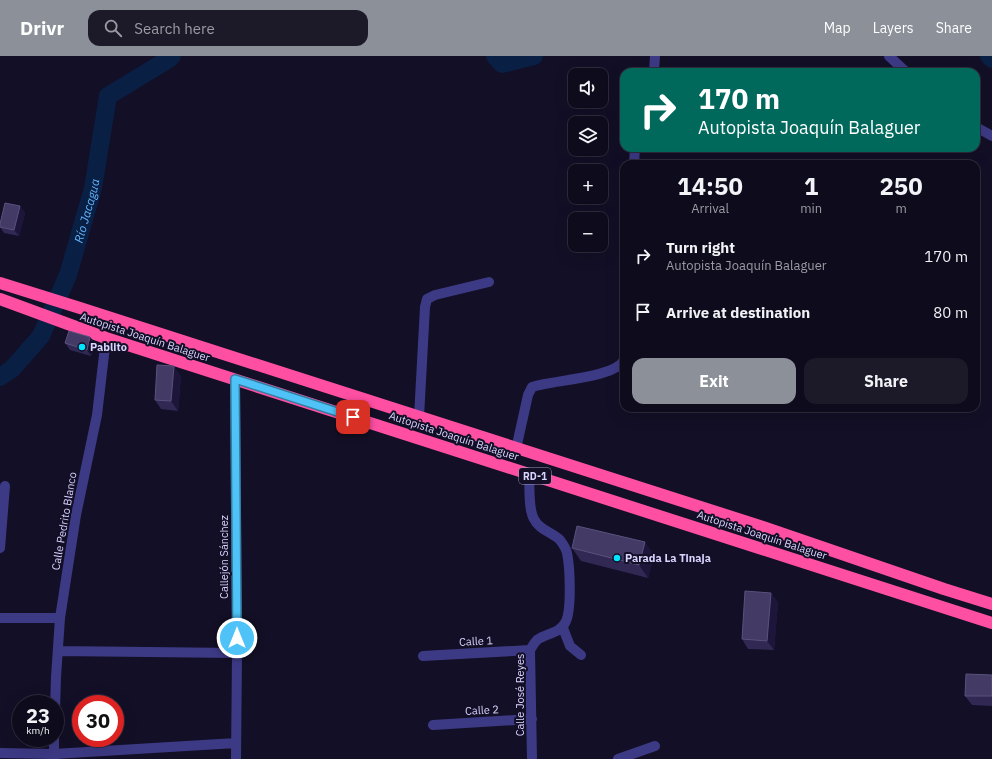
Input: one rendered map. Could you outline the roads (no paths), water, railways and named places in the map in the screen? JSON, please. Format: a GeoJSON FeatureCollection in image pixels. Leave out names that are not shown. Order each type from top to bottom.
{"type":"FeatureCollection","features":[{"type":"Feature","properties":{"kind":"highway","name":"Autopista Joaquín Balaguer"},"geometry":{"type":"LineString","coordinates":[[3,283],[26,292],[763,527],[992,604]]}},
{"type":"Feature","properties":{"kind":"highway","name":"Autopista Joaquín Balaguer"},"geometry":{"type":"LineString","coordinates":[[0,299],[22,306],[77,329],[992,623]]}},
{"type":"Feature","properties":{"kind":"street"},"geometry":{"type":"LineString","coordinates":[[654,68],[655,56]]}},
{"type":"Feature","properties":{"kind":"street"},"geometry":{"type":"LineString","coordinates":[[889,56],[902,68]]}},
{"type":"Feature","properties":{"kind":"street"},"geometry":{"type":"LineString","coordinates":[[980,130],[987,135],[992,136]]}},
{"type":"Feature","properties":{"kind":"street"},"geometry":{"type":"LineString","coordinates":[[420,417],[425,307],[427,299],[434,295],[489,282]]}},
{"type":"Feature","properties":{"kind":"street","name":"Calle Pedrito Blanco"},"geometry":{"type":"LineString","coordinates":[[56,695],[60,618],[76,515],[97,415],[106,338]]}},
{"type":"Feature","properties":{"kind":"street"},"geometry":{"type":"LineString","coordinates":[[516,449],[528,395],[532,387],[598,375],[611,371],[620,365]]}},
{"type":"Feature","properties":{"kind":"street","name":"Callejón Sánchez"},"geometry":{"type":"LineString","coordinates":[[235,379],[237,653],[236,759]]}},
{"type":"Feature","properties":{"kind":"street"},"geometry":{"type":"LineString","coordinates":[[529,474],[533,519],[539,527],[559,539],[567,553],[569,566],[569,612],[563,628],[570,646],[581,655]]}},
{"type":"Feature","properties":{"kind":"street"},"geometry":{"type":"LineString","coordinates":[[0,548],[5,486]]}},
{"type":"Feature","properties":{"kind":"street"},"geometry":{"type":"LineString","coordinates":[[0,618],[60,618]]}},
{"type":"Feature","properties":{"kind":"street","name":"Calle José Reyes"},"geometry":{"type":"LineString","coordinates":[[532,759],[530,650],[536,641],[543,636],[557,632],[563,628]]}},
{"type":"Feature","properties":{"kind":"street","name":"Calle 1"},"geometry":{"type":"LineString","coordinates":[[423,656],[530,650]]}},
{"type":"Feature","properties":{"kind":"street"},"geometry":{"type":"LineString","coordinates":[[58,651],[237,653]]}},
{"type":"Feature","properties":{"kind":"street","name":"Calle 2"},"geometry":{"type":"LineString","coordinates":[[433,724],[532,720]]}},
{"type":"Feature","properties":{"kind":"street"},"geometry":{"type":"LineString","coordinates":[[0,753],[54,756],[236,743]]}},
{"type":"Feature","properties":{"kind":"street"},"geometry":{"type":"LineString","coordinates":[[618,759],[655,746]]}},
{"type":"Feature","properties":{"kind":"waterway","name":"Río Jacagua"},"geometry":{"type":"LineString","coordinates":[[0,377],[12,369],[41,336],[68,275],[93,188],[108,96],[172,56]]}},
{"type":"Feature","properties":{"kind":"waterway","name":"Río Jacagua"},"geometry":{"type":"LineString","coordinates":[[495,56],[502,64],[534,56]]}},
{"type":"Feature","properties":{"kind":"waterway","name":"Río Jacagua"},"geometry":{"type":"LineString","coordinates":[[989,56],[992,59]]}},
{"type":"Feature","properties":{"kind":"place","name":"Pablito"},"geometry":{"type":"Point","coordinates":[82,347]}},
{"type":"Feature","properties":{"kind":"place","name":"Parada La Tinaja"},"geometry":{"type":"Point","coordinates":[617,558]}}]}
